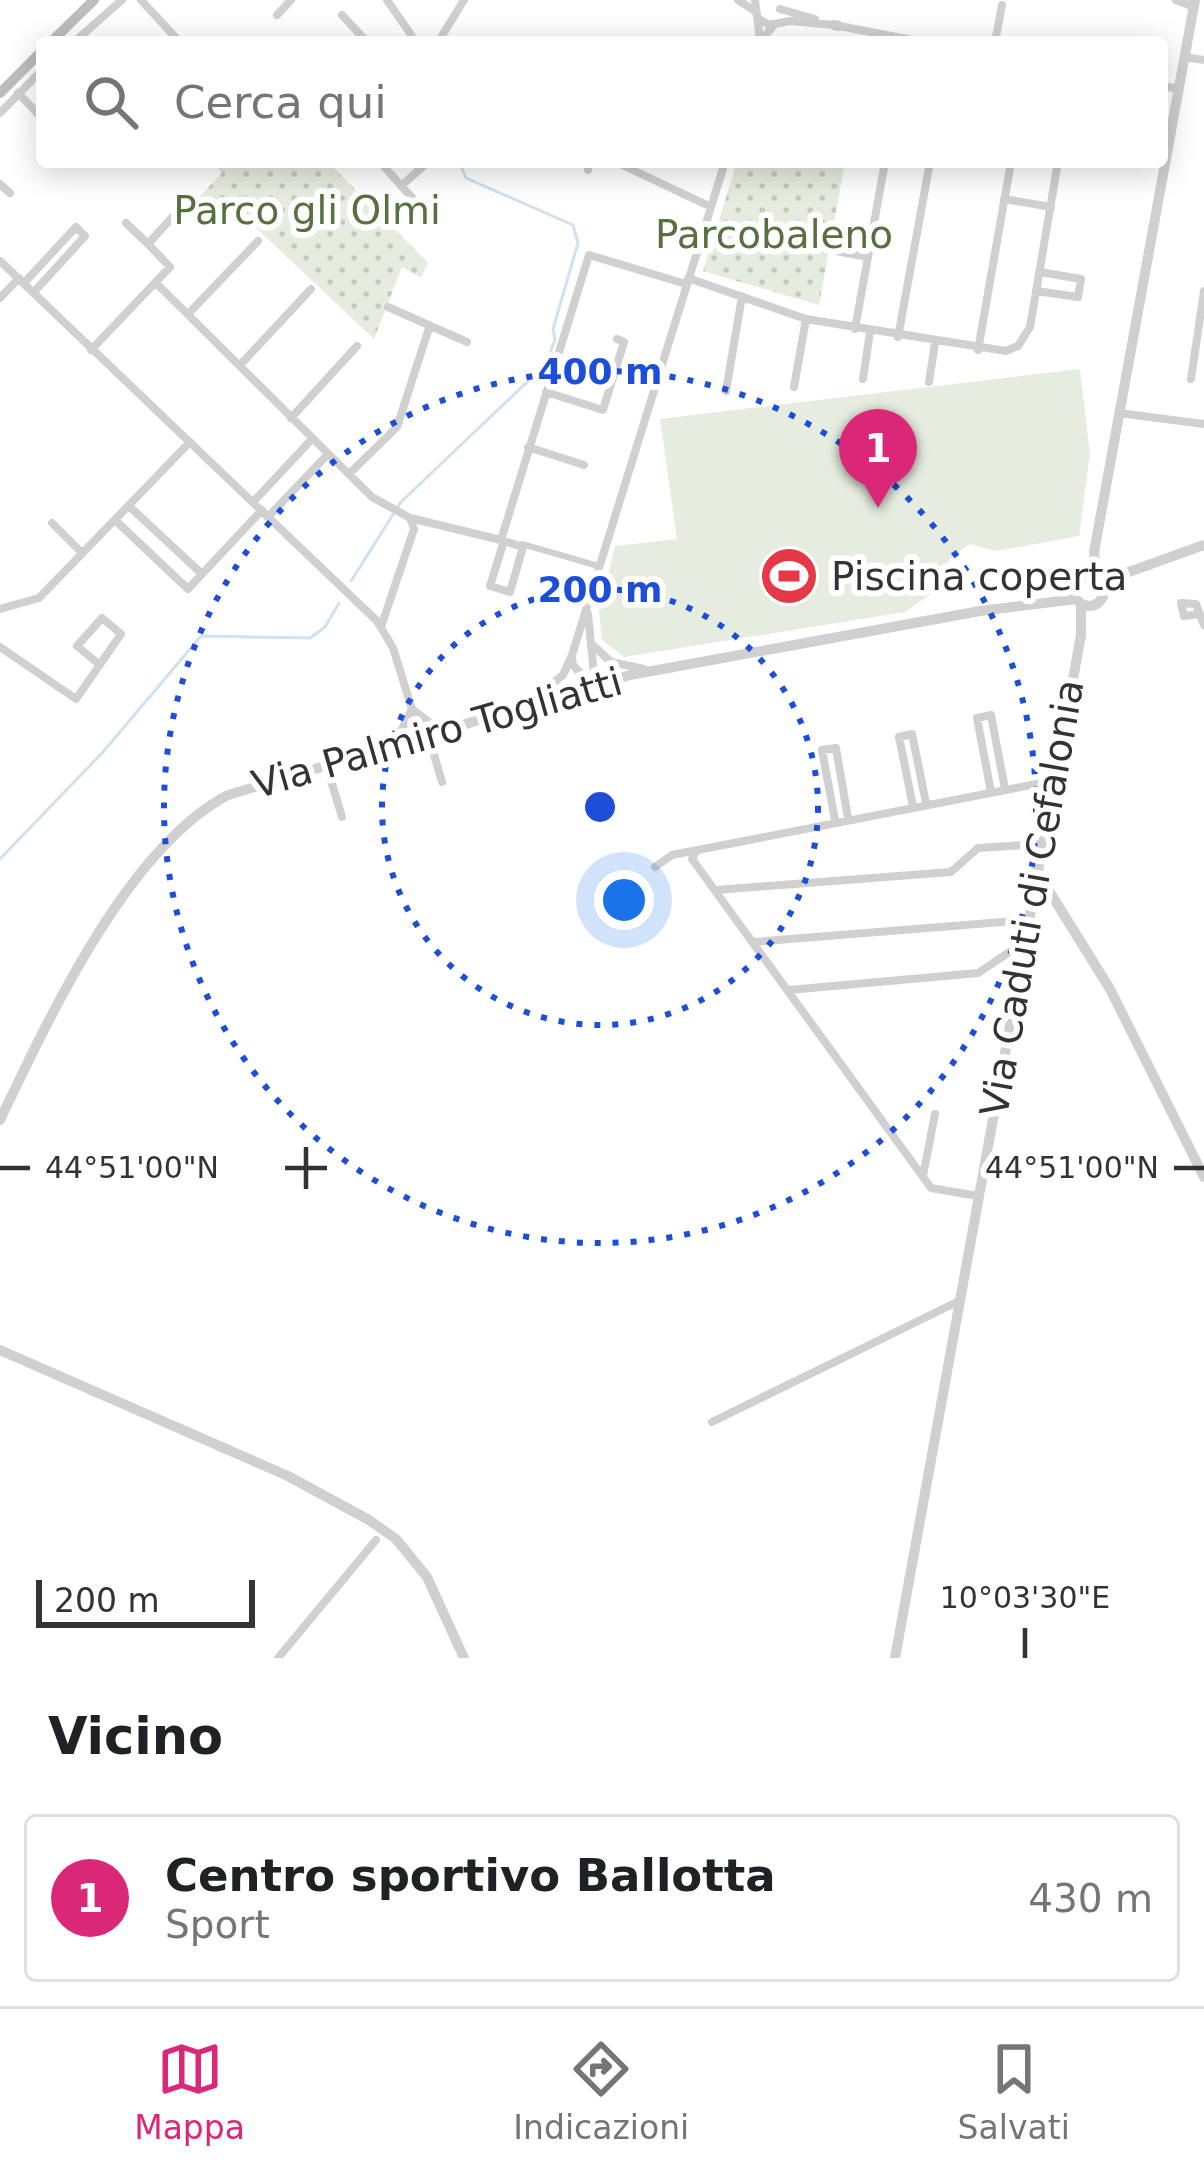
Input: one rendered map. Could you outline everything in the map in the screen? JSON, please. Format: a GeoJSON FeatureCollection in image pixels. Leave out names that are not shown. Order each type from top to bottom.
{"type":"FeatureCollection","features":[{"type":"Feature","properties":{"kind":"main road"},"geometry":{"type":"LineString","coordinates":[[70,36],[94,0]]}},
{"type":"Feature","properties":{"kind":"main road"},"geometry":{"type":"LineString","coordinates":[[0,93],[36,57]]}},
{"type":"Feature","properties":{"kind":"street"},"geometry":{"type":"LineString","coordinates":[[72,36],[122,0]]}},
{"type":"Feature","properties":{"kind":"street"},"geometry":{"type":"LineString","coordinates":[[141,0],[174,36]]}},
{"type":"Feature","properties":{"kind":"street"},"geometry":{"type":"LineString","coordinates":[[277,15],[291,0]]}},
{"type":"Feature","properties":{"kind":"street"},"geometry":{"type":"LineString","coordinates":[[387,0],[410,36]]}},
{"type":"Feature","properties":{"kind":"street"},"geometry":{"type":"LineString","coordinates":[[738,0],[774,24],[837,26],[888,36]]}},
{"type":"Feature","properties":{"kind":"street"},"geometry":{"type":"LineString","coordinates":[[1168,144],[1194,3],[1176,0]]}},
{"type":"Feature","properties":{"kind":"street"},"geometry":{"type":"LineString","coordinates":[[442,36],[467,1]]}},
{"type":"Feature","properties":{"kind":"street"},"geometry":{"type":"LineString","coordinates":[[765,36],[774,24],[777,2],[837,26]]}},
{"type":"Feature","properties":{"kind":"street"},"geometry":{"type":"LineString","coordinates":[[996,36],[1002,5]]}},
{"type":"Feature","properties":{"kind":"street"},"geometry":{"type":"LineString","coordinates":[[342,15],[361,36]]}},
{"type":"Feature","properties":{"kind":"street"},"geometry":{"type":"LineString","coordinates":[[1184,57],[1204,60]]}},
{"type":"Feature","properties":{"kind":"street"},"geometry":{"type":"LineString","coordinates":[[0,113],[36,76]]}},
{"type":"Feature","properties":{"kind":"street"},"geometry":{"type":"LineString","coordinates":[[1168,87],[1178,89]]}},
{"type":"Feature","properties":{"kind":"street"},"geometry":{"type":"LineString","coordinates":[[18,93],[36,112]]}},
{"type":"Feature","properties":{"kind":"street"},"geometry":{"type":"LineString","coordinates":[[385,168],[423,210]]}},
{"type":"Feature","properties":{"kind":"street"},"geometry":{"type":"LineString","coordinates":[[401,186],[421,168]]}},
{"type":"Feature","properties":{"kind":"street"},"geometry":{"type":"LineString","coordinates":[[629,168],[711,206]]}},
{"type":"Feature","properties":{"kind":"street"},"geometry":{"type":"LineString","coordinates":[[523,706],[563,675],[572,655],[723,168]]}},
{"type":"Feature","properties":{"kind":"street"},"geometry":{"type":"LineString","coordinates":[[855,329],[884,168]]}},
{"type":"Feature","properties":{"kind":"street"},"geometry":{"type":"LineString","coordinates":[[898,337],[929,168]]}},
{"type":"Feature","properties":{"kind":"street"},"geometry":{"type":"LineString","coordinates":[[978,350],[1010,168]]}},
{"type":"Feature","properties":{"kind":"street"},"geometry":{"type":"LineString","coordinates":[[502,540],[523,547],[510,592],[490,586],[502,540],[528,446],[589,255],[742,296],[806,319],[978,350],[1018,346],[1030,327],[1057,168]]}},
{"type":"Feature","properties":{"kind":"street"},"geometry":{"type":"LineString","coordinates":[[1088,602],[1079,581],[1094,551],[1164,168]]}},
{"type":"Feature","properties":{"kind":"street"},"geometry":{"type":"LineString","coordinates":[[0,184],[10,193]]}},
{"type":"Feature","properties":{"kind":"street"},"geometry":{"type":"LineString","coordinates":[[1004,199],[1051,206]]}},
{"type":"Feature","properties":{"kind":"street"},"geometry":{"type":"LineString","coordinates":[[148,244],[187,201]]}},
{"type":"Feature","properties":{"kind":"street"},"geometry":{"type":"LineString","coordinates":[[91,350],[170,267],[126,223]]}},
{"type":"Feature","properties":{"kind":"street"},"geometry":{"type":"LineString","coordinates":[[0,298],[76,227],[86,236],[34,292]]}},
{"type":"Feature","properties":{"kind":"street"},"geometry":{"type":"LineString","coordinates":[[838,233],[872,239]]}},
{"type":"Feature","properties":{"kind":"street"},"geometry":{"type":"LineString","coordinates":[[189,313],[258,241]]}},
{"type":"Feature","properties":{"kind":"street"},"geometry":{"type":"LineString","coordinates":[[836,251],[868,257]]}},
{"type":"Feature","properties":{"kind":"street"},"geometry":{"type":"LineString","coordinates":[[0,260],[381,627],[442,782]]}},
{"type":"Feature","properties":{"kind":"street"},"geometry":{"type":"LineString","coordinates":[[1036,291],[1078,298],[1081,279],[1040,272]]}},
{"type":"Feature","properties":{"kind":"street"},"geometry":{"type":"LineString","coordinates":[[156,283],[312,439],[393,509],[410,518],[595,566]]}},
{"type":"Feature","properties":{"kind":"street"},"geometry":{"type":"LineString","coordinates":[[241,364],[311,289]]}},
{"type":"Feature","properties":{"kind":"street"},"geometry":{"type":"LineString","coordinates":[[1191,379],[1204,291]]}},
{"type":"Feature","properties":{"kind":"street"},"geometry":{"type":"LineString","coordinates":[[726,392],[742,296]]}},
{"type":"Feature","properties":{"kind":"street"},"geometry":{"type":"LineString","coordinates":[[388,307],[467,342]]}},
{"type":"Feature","properties":{"kind":"street"},"geometry":{"type":"LineString","coordinates":[[794,387],[806,319]]}},
{"type":"Feature","properties":{"kind":"street"},"geometry":{"type":"LineString","coordinates":[[350,474],[397,428],[429,328]]}},
{"type":"Feature","properties":{"kind":"street"},"geometry":{"type":"LineString","coordinates":[[863,379],[870,332]]}},
{"type":"Feature","properties":{"kind":"street"},"geometry":{"type":"LineString","coordinates":[[546,392],[602,410],[624,342],[617,339]]}},
{"type":"Feature","properties":{"kind":"street"},"geometry":{"type":"LineString","coordinates":[[928,382],[935,343]]}},
{"type":"Feature","properties":{"kind":"street"},"geometry":{"type":"LineString","coordinates":[[292,418],[357,346]]}},
{"type":"Feature","properties":{"kind":"street"},"geometry":{"type":"LineString","coordinates":[[1119,413],[1204,424]]}},
{"type":"Feature","properties":{"kind":"street"},"geometry":{"type":"LineString","coordinates":[[254,501],[312,439]]}},
{"type":"Feature","properties":{"kind":"street"},"geometry":{"type":"LineString","coordinates":[[0,609],[39,598],[190,442]]}},
{"type":"Feature","properties":{"kind":"street"},"geometry":{"type":"LineString","coordinates":[[528,446],[584,465]]}},
{"type":"Feature","properties":{"kind":"street"},"geometry":{"type":"LineString","coordinates":[[116,520],[188,589],[328,454]]}},
{"type":"Feature","properties":{"kind":"street"},"geometry":{"type":"LineString","coordinates":[[288,466],[303,480]]}},
{"type":"Feature","properties":{"kind":"street"},"geometry":{"type":"LineString","coordinates":[[129,506],[202,574]]}},
{"type":"Feature","properties":{"kind":"street"},"geometry":{"type":"LineString","coordinates":[[381,627],[414,529],[410,518]]}},
{"type":"Feature","properties":{"kind":"street"},"geometry":{"type":"LineString","coordinates":[[52,523],[82,554]]}},
{"type":"Feature","properties":{"kind":"street","name":"Via Palmiro Togliatti"},"geometry":{"type":"LineString","coordinates":[[0,1120],[123,894],[159,846],[214,802],[396,741],[658,670],[1044,600],[1088,602],[1135,574],[1204,545]]}},
{"type":"Feature","properties":{"kind":"street"},"geometry":{"type":"LineString","coordinates":[[1088,602],[1099,580],[1094,551]]}},
{"type":"Feature","properties":{"kind":"street","name":"Via Palmiro Togliatti"},"geometry":{"type":"LineString","coordinates":[[1044,600],[1079,581],[1135,574]]}},
{"type":"Feature","properties":{"kind":"street"},"geometry":{"type":"LineString","coordinates":[[589,601],[593,685]]}},
{"type":"Feature","properties":{"kind":"street","name":"Via Caduti di Cefalonia"},"geometry":{"type":"LineString","coordinates":[[895,1658],[1088,602]]}},
{"type":"Feature","properties":{"kind":"street"},"geometry":{"type":"LineString","coordinates":[[1200,614],[1204,625]]}},
{"type":"Feature","properties":{"kind":"street"},"geometry":{"type":"LineString","coordinates":[[0,647],[73,699],[100,665],[121,634],[102,618],[77,646],[100,665]]}},
{"type":"Feature","properties":{"kind":"street"},"geometry":{"type":"LineString","coordinates":[[591,642],[624,667],[658,670]]}},
{"type":"Feature","properties":{"kind":"street"},"geometry":{"type":"LineString","coordinates":[[572,655],[573,665],[593,685]]}},
{"type":"Feature","properties":{"kind":"street"},"geometry":{"type":"LineString","coordinates":[[414,715],[449,726]]}},
{"type":"Feature","properties":{"kind":"street"},"geometry":{"type":"LineString","coordinates":[[396,741],[414,715]]}},
{"type":"Feature","properties":{"kind":"street"},"geometry":{"type":"LineString","coordinates":[[991,792],[977,718],[991,715],[1005,789]]}},
{"type":"Feature","properties":{"kind":"street"},"geometry":{"type":"LineString","coordinates":[[913,806],[899,736],[912,734],[926,803]]}},
{"type":"Feature","properties":{"kind":"street"},"geometry":{"type":"LineString","coordinates":[[835,820],[822,750],[836,748],[848,818]]}},
{"type":"Feature","properties":{"kind":"street"},"geometry":{"type":"LineString","coordinates":[[326,762],[342,817]]}},
{"type":"Feature","properties":{"kind":"street"},"geometry":{"type":"LineString","coordinates":[[655,867],[672,855],[1052,781]]}},
{"type":"Feature","properties":{"kind":"street"},"geometry":{"type":"LineString","coordinates":[[715,890],[951,872],[978,848],[1041,844]]}},
{"type":"Feature","properties":{"kind":"street"},"geometry":{"type":"LineString","coordinates":[[696,852],[692,859],[931,1188],[978,1196]]}},
{"type":"Feature","properties":{"kind":"street"},"geometry":{"type":"LineString","coordinates":[[1036,870],[1128,1022],[1204,1177]]}},
{"type":"Feature","properties":{"kind":"street"},"geometry":{"type":"LineString","coordinates":[[752,942],[1027,920]]}},
{"type":"Feature","properties":{"kind":"street"},"geometry":{"type":"LineString","coordinates":[[787,991],[978,973],[1023,943]]}},
{"type":"Feature","properties":{"kind":"street"},"geometry":{"type":"LineString","coordinates":[[922,1177],[935,1114]]}},
{"type":"Feature","properties":{"kind":"street"},"geometry":{"type":"LineString","coordinates":[[712,1422],[959,1301]]}},
{"type":"Feature","properties":{"kind":"street"},"geometry":{"type":"LineString","coordinates":[[0,1350],[302,1482],[369,1520],[396,1539],[427,1577],[464,1658]]}},
{"type":"Feature","properties":{"kind":"street"},"geometry":{"type":"LineString","coordinates":[[278,1658],[376,1540]]}},
{"type":"Feature","properties":{"kind":"green space","name":"Parco gli Olmi"},"geometry":{"type":"Polygon","coordinates":[[[218,168],[334,168],[428,263],[421,278],[402,267],[374,339],[237,210],[217,230],[193,204],[222,173],[218,168]]]}},
{"type":"Feature","properties":{"kind":"green space","name":"Parcobaleno"},"geometry":{"type":"Polygon","coordinates":[[[735,168],[844,168],[819,305],[703,271],[735,168]]]}},
{"type":"Feature","properties":{"kind":"green space"},"geometry":{"type":"Polygon","coordinates":[[[1080,369],[1090,454],[1079,536],[996,551],[970,544],[949,559],[945,584],[905,612],[624,657],[602,640],[599,612],[615,546],[677,539],[660,419],[1080,369]]]}},
{"type":"Feature","properties":{"kind":"waterway"},"geometry":{"type":"LineString","coordinates":[[351,581],[401,502],[545,365],[555,340],[553,329],[578,243],[573,225],[466,178],[462,168]]}},
{"type":"Feature","properties":{"kind":"waterway"},"geometry":{"type":"LineString","coordinates":[[0,859],[103,752],[201,636],[310,638],[325,627],[339,603]]}},
{"type":"Feature","properties":{"kind":"place","name":"Centro sportivo Ballotta"},"geometry":{"type":"Point","coordinates":[878,508]}},
{"type":"Feature","properties":{"kind":"place","name":"Piscina coperta"},"geometry":{"type":"Point","coordinates":[789,576]}}]}
